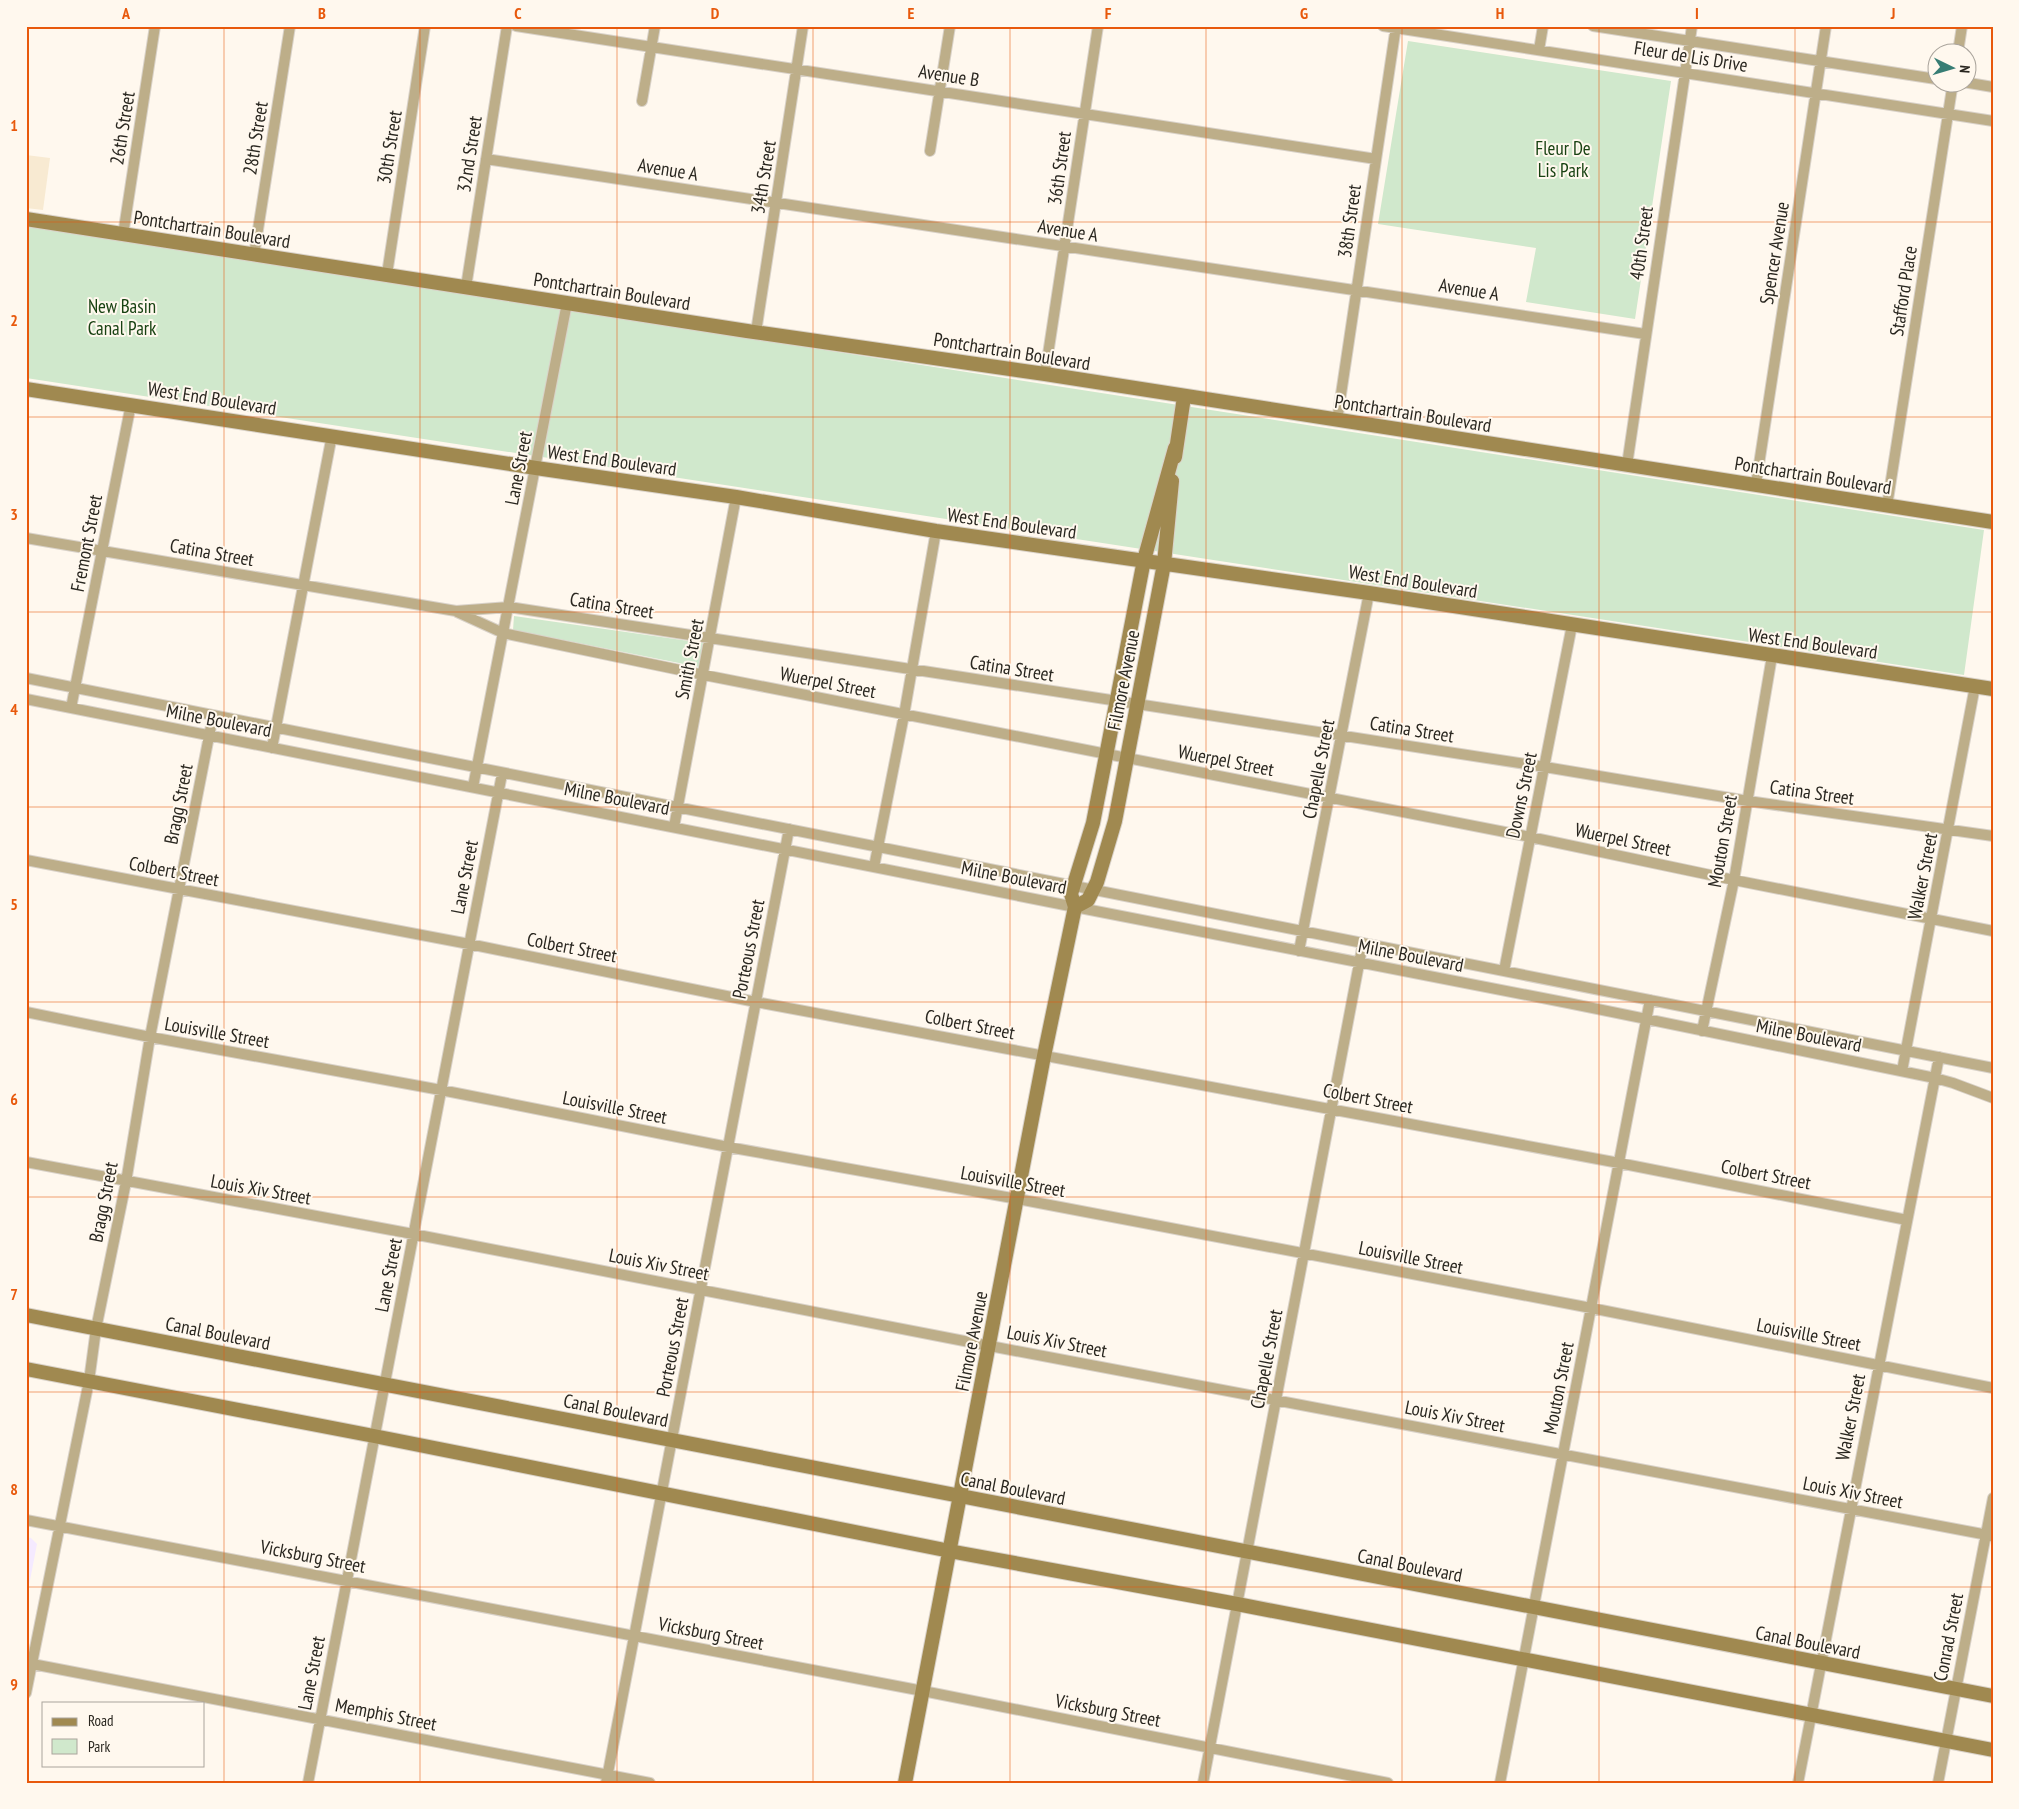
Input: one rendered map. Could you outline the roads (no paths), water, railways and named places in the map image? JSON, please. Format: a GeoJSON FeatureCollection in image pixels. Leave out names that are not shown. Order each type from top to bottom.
{"type":"FeatureCollection","features":[{"type":"Feature","properties":{"kind":"main road","name":"Pontchartrain Boulevard"},"geometry":{"type":"LineString","coordinates":[[26,219],[756,332],[1045,374],[1993,522]]}},
{"type":"Feature","properties":{"kind":"main road","name":"West End Boulevard"},"geometry":{"type":"LineString","coordinates":[[26,389],[736,497],[936,531],[1369,593],[1993,689]]}},
{"type":"Feature","properties":{"kind":"main road","name":"Filmore Avenue"},"geometry":{"type":"LineString","coordinates":[[1075,907],[1088,900],[1093,890],[1115,821],[1164,564],[1176,448],[1184,397]]}},
{"type":"Feature","properties":{"kind":"main road","name":"Filmore Avenue"},"geometry":{"type":"LineString","coordinates":[[905,1783],[1044,1056],[1075,907],[1071,894],[1093,823],[1144,560],[1176,448]]}},
{"type":"Feature","properties":{"kind":"main road","name":"Canal Boulevard"},"geometry":{"type":"LineString","coordinates":[[26,1315],[1993,1696]]}},
{"type":"Feature","properties":{"kind":"main road"},"geometry":{"type":"LineString","coordinates":[[26,1369],[662,1493],[950,1552],[1237,1604],[1993,1750]]}},
{"type":"Feature","properties":{"kind":"street","name":"26th Street"},"geometry":{"type":"LineString","coordinates":[[123,234],[155,26]]}},
{"type":"Feature","properties":{"kind":"street","name":"28th Street"},"geometry":{"type":"LineString","coordinates":[[254,255],[290,26]]}},
{"type":"Feature","properties":{"kind":"street","name":"30th Street"},"geometry":{"type":"LineString","coordinates":[[387,274],[425,26]]}},
{"type":"Feature","properties":{"kind":"street","name":"32nd Street"},"geometry":{"type":"LineString","coordinates":[[466,287],[507,26]]}},
{"type":"Feature","properties":{"kind":"street","name":"Avenue B"},"geometry":{"type":"LineString","coordinates":[[516,26],[1376,159]]}},
{"type":"Feature","properties":{"kind":"street"},"geometry":{"type":"LineString","coordinates":[[642,101],[655,26]]}},
{"type":"Feature","properties":{"kind":"street","name":"34th Street"},"geometry":{"type":"LineString","coordinates":[[756,332],[803,26]]}},
{"type":"Feature","properties":{"kind":"street"},"geometry":{"type":"LineString","coordinates":[[930,152],[950,26]]}},
{"type":"Feature","properties":{"kind":"street","name":"36th Street"},"geometry":{"type":"LineString","coordinates":[[1045,374],[1066,248],[1098,26]]}},
{"type":"Feature","properties":{"kind":"street","name":"Fleur de Lis Drive"},"geometry":{"type":"LineString","coordinates":[[1383,26],[1993,121]]}},
{"type":"Feature","properties":{"kind":"street"},"geometry":{"type":"LineString","coordinates":[[1539,50],[1543,26]]}},
{"type":"Feature","properties":{"kind":"street","name":"Fleur de Lis Drive"},"geometry":{"type":"LineString","coordinates":[[1593,26],[1926,78]]}},
{"type":"Feature","properties":{"kind":"street","name":"40th Street"},"geometry":{"type":"LineString","coordinates":[[1627,465],[1692,26]]}},
{"type":"Feature","properties":{"kind":"street","name":"Spencer Avenue"},"geometry":{"type":"LineString","coordinates":[[1756,484],[1826,26]]}},
{"type":"Feature","properties":{"kind":"street"},"geometry":{"type":"LineString","coordinates":[[1960,42],[1962,26]]}},
{"type":"Feature","properties":{"kind":"street","name":"38th Street"},"geometry":{"type":"LineString","coordinates":[[1337,421],[1396,27]]}},
{"type":"Feature","properties":{"kind":"street"},"geometry":{"type":"LineString","coordinates":[[1976,84],[1993,87]]}},
{"type":"Feature","properties":{"kind":"street","name":"Stafford Place"},"geometry":{"type":"LineString","coordinates":[[1887,506],[1951,92]]}},
{"type":"Feature","properties":{"kind":"street","name":"Avenue A"},"geometry":{"type":"LineString","coordinates":[[486,159],[1645,334]]}},
{"type":"Feature","properties":{"kind":"street","name":"Lane Street"},"geometry":{"type":"LineString","coordinates":[[473,787],[567,303]]}},
{"type":"Feature","properties":{"kind":"street","name":"Fremont Street"},"geometry":{"type":"LineString","coordinates":[[71,708],[131,404]]}},
{"type":"Feature","properties":{"kind":"street"},"geometry":{"type":"LineString","coordinates":[[272,748],[332,435]]}},
{"type":"Feature","properties":{"kind":"street","name":"Smith Street"},"geometry":{"type":"LineString","coordinates":[[674,827],[736,497]]}},
{"type":"Feature","properties":{"kind":"street"},"geometry":{"type":"LineString","coordinates":[[874,867],[904,715],[936,531]]}},
{"type":"Feature","properties":{"kind":"street","name":"Catina Street"},"geometry":{"type":"LineString","coordinates":[[26,538],[456,611],[509,606],[710,639],[1545,767],[1748,801],[1993,836]]}},
{"type":"Feature","properties":{"kind":"street","name":"Chapelle Street"},"geometry":{"type":"LineString","coordinates":[[1300,951],[1369,593]]}},
{"type":"Feature","properties":{"kind":"street","name":"Wuerpel Street"},"geometry":{"type":"LineString","coordinates":[[456,611],[503,633],[704,675],[1993,930]]}},
{"type":"Feature","properties":{"kind":"street","name":"Downs Street"},"geometry":{"type":"LineString","coordinates":[[1504,971],[1572,625]]}},
{"type":"Feature","properties":{"kind":"street","name":"Mouton Street"},"geometry":{"type":"LineString","coordinates":[[1702,1031],[1734,880],[1772,656]]}},
{"type":"Feature","properties":{"kind":"street","name":"Milne Boulevard"},"geometry":{"type":"LineString","coordinates":[[26,678],[275,729],[1993,1068]]}},
{"type":"Feature","properties":{"kind":"street","name":"Walker Street"},"geometry":{"type":"LineString","coordinates":[[1902,1071],[1949,829],[1974,686]]}},
{"type":"Feature","properties":{"kind":"street","name":"Milne Boulevard"},"geometry":{"type":"LineString","coordinates":[[26,699],[785,850],[1550,999],[1935,1078],[1993,1098]]}},
{"type":"Feature","properties":{"kind":"street","name":"Bragg Street"},"geometry":{"type":"LineString","coordinates":[[26,1694],[29,1663],[60,1526],[96,1329],[126,1182],[150,1037],[213,716]]}},
{"type":"Feature","properties":{"kind":"street","name":"Lane Street"},"geometry":{"type":"LineString","coordinates":[[308,1783],[502,774]]}},
{"type":"Feature","properties":{"kind":"street","name":"Porteous Street"},"geometry":{"type":"LineString","coordinates":[[607,1778],[789,829]]}},
{"type":"Feature","properties":{"kind":"street","name":"Colbert Street"},"geometry":{"type":"LineString","coordinates":[[26,860],[179,891],[469,944],[756,1002],[1619,1163],[1907,1220]]}},
{"type":"Feature","properties":{"kind":"street","name":"Chapelle Street"},"geometry":{"type":"LineString","coordinates":[[1203,1783],[1363,943]]}},
{"type":"Feature","properties":{"kind":"street","name":"Mouton Street"},"geometry":{"type":"LineString","coordinates":[[1500,1783],[1650,1000]]}},
{"type":"Feature","properties":{"kind":"street","name":"Louisville Street"},"geometry":{"type":"LineString","coordinates":[[26,1012],[150,1037],[441,1090],[728,1147],[1018,1199],[1591,1308],[1993,1388]]}},
{"type":"Feature","properties":{"kind":"street","name":"Walker Street"},"geometry":{"type":"LineString","coordinates":[[1798,1783],[1939,1057]]}},
{"type":"Feature","properties":{"kind":"street","name":"Louis Xiv Street"},"geometry":{"type":"LineString","coordinates":[[26,1162],[413,1234],[1989,1536]]}},
{"type":"Feature","properties":{"kind":"street","name":"Conrad Street"},"geometry":{"type":"LineString","coordinates":[[1938,1783],[1989,1536],[1993,1498]]}},
{"type":"Feature","properties":{"kind":"street","name":"Vicksburg Street"},"geometry":{"type":"LineString","coordinates":[[26,1520],[923,1691],[1388,1783]]}},
{"type":"Feature","properties":{"kind":"street","name":"Memphis Street"},"geometry":{"type":"LineString","coordinates":[[29,1663],[320,1719],[607,1778],[650,1783]]}},
{"type":"Feature","properties":{"kind":"park label","name":"Fleur De Lis Park"},"geometry":{"type":"Point","coordinates":[1563,159]}},
{"type":"Feature","properties":{"kind":"park label","name":"New Basin Canal Park"},"geometry":{"type":"Point","coordinates":[122,317]}}]}
